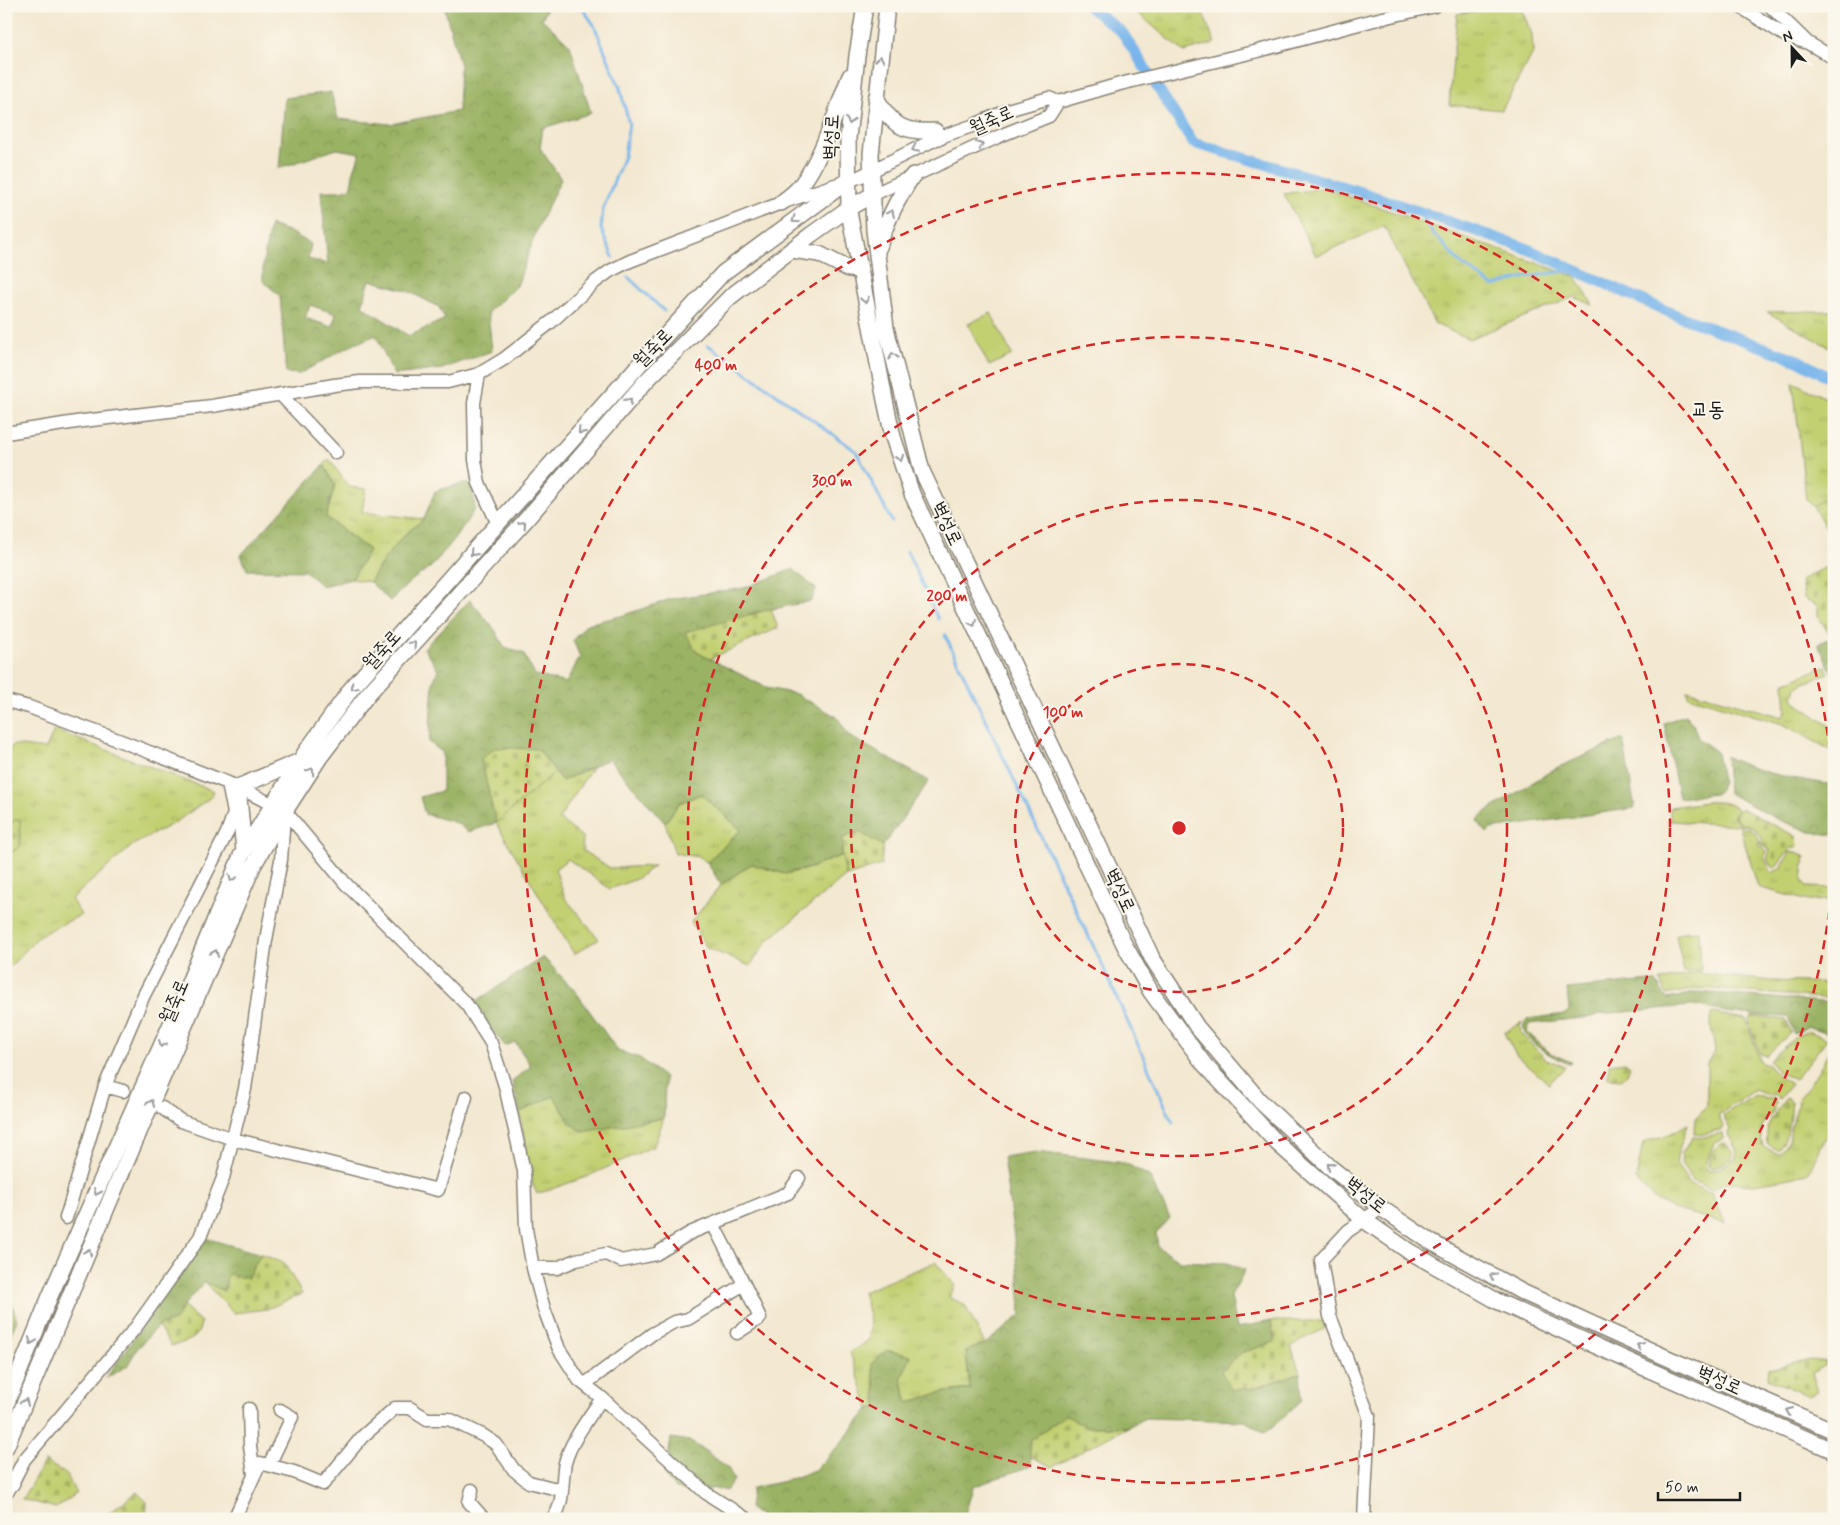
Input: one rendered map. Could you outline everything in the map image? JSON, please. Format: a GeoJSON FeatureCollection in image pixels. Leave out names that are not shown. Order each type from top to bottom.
{"type":"FeatureCollection","features":[{"type":"Feature","properties":{"kind":"main road","name":"벽성로"},"geometry":{"type":"LineString","coordinates":[[865,6],[857,56],[848,138],[849,208],[859,270],[893,437],[912,494],[1124,944],[1151,992],[1204,1064],[1276,1143],[1364,1220],[1407,1250],[1498,1301],[1646,1369],[1834,1451]]}},
{"type":"Feature","properties":{"kind":"main road","name":"벽성로"},"geometry":{"type":"LineString","coordinates":[[887,6],[870,170],[886,328],[922,471],[1152,958],[1197,1028],[1260,1101],[1330,1167],[1381,1208],[1431,1242],[1522,1292],[1834,1430]]}},
{"type":"Feature","properties":{"kind":"main road"},"geometry":{"type":"LineString","coordinates":[[781,203],[800,187],[810,173],[829,131],[857,56]]}},
{"type":"Feature","properties":{"kind":"main road"},"geometry":{"type":"LineString","coordinates":[[876,98],[886,114],[896,124],[909,131],[935,131],[940,137]]}},
{"type":"Feature","properties":{"kind":"main road"},"geometry":{"type":"LineString","coordinates":[[877,254],[888,219],[900,195],[913,176]]}},
{"type":"Feature","properties":{"kind":"main road","name":"월죽로"},"geometry":{"type":"LineString","coordinates":[[6,1447],[253,866],[300,761],[352,689],[722,273],[849,180]]}},
{"type":"Feature","properties":{"kind":"main road","name":"월죽로"},"geometry":{"type":"LineString","coordinates":[[6,1404],[50,1296],[182,999],[244,851],[368,694],[523,524],[646,381],[730,297],[849,208],[872,195]]}},
{"type":"Feature","properties":{"kind":"main road"},"geometry":{"type":"LineString","coordinates":[[792,250],[819,254],[849,269],[859,270]]}},
{"type":"Feature","properties":{"kind":"main road"},"geometry":{"type":"LineString","coordinates":[[244,851],[233,786],[300,761]]}},
{"type":"Feature","properties":{"kind":"street","name":"월죽로"},"geometry":{"type":"LineString","coordinates":[[849,180],[940,137],[972,126],[1011,108],[1049,98],[1058,102],[1242,56],[1370,20],[1435,6]]}},
{"type":"Feature","properties":{"kind":"street"},"geometry":{"type":"LineString","coordinates":[[1739,6],[1786,36],[1808,43],[1834,58]]}},
{"type":"Feature","properties":{"kind":"street"},"geometry":{"type":"LineString","coordinates":[[1770,6],[1808,43]]}},
{"type":"Feature","properties":{"kind":"street","name":"월죽로"},"geometry":{"type":"LineString","coordinates":[[872,195],[1002,135],[1049,116],[1058,102]]}},
{"type":"Feature","properties":{"kind":"street"},"geometry":{"type":"LineString","coordinates":[[6,433],[83,421],[212,406],[334,385],[360,382],[448,382],[479,374],[504,359],[551,322],[610,271],[630,261],[781,203],[849,180]]}},
{"type":"Feature","properties":{"kind":"street"},"geometry":{"type":"LineString","coordinates":[[479,374],[474,403],[475,460],[479,483],[498,524]]}},
{"type":"Feature","properties":{"kind":"street"},"geometry":{"type":"LineString","coordinates":[[280,394],[336,453]]}},
{"type":"Feature","properties":{"kind":"street"},"geometry":{"type":"LineString","coordinates":[[6,700],[126,743],[233,786],[279,808],[345,884],[467,1005],[491,1044],[505,1086],[524,1171],[526,1230],[533,1268],[544,1309],[559,1349],[579,1380],[602,1398],[706,1494],[747,1519]]}},
{"type":"Feature","properties":{"kind":"street"},"geometry":{"type":"LineString","coordinates":[[66,1218],[105,1086],[143,997],[227,833],[234,813],[233,786]]}},
{"type":"Feature","properties":{"kind":"street"},"geometry":{"type":"LineString","coordinates":[[8,1489],[24,1460],[136,1327],[200,1237],[223,1178],[246,1089],[266,940],[281,860],[279,808]]}},
{"type":"Feature","properties":{"kind":"street"},"geometry":{"type":"LineString","coordinates":[[105,1086],[123,1091]]}},
{"type":"Feature","properties":{"kind":"street"},"geometry":{"type":"LineString","coordinates":[[162,1108],[181,1121],[233,1139],[438,1190],[466,1097]]}},
{"type":"Feature","properties":{"kind":"street"},"geometry":{"type":"LineString","coordinates":[[533,1268],[557,1268],[576,1260],[606,1254],[621,1261],[656,1254],[690,1234],[788,1193],[799,1178]]}},
{"type":"Feature","properties":{"kind":"street"},"geometry":{"type":"LineString","coordinates":[[1364,1519],[1369,1416],[1330,1316],[1321,1260],[1348,1231],[1381,1208]]}},
{"type":"Feature","properties":{"kind":"street"},"geometry":{"type":"LineString","coordinates":[[713,1224],[760,1318],[738,1333]]}},
{"type":"Feature","properties":{"kind":"street"},"geometry":{"type":"LineString","coordinates":[[584,1384],[652,1334],[674,1322],[688,1319],[744,1284]]}},
{"type":"Feature","properties":{"kind":"street"},"geometry":{"type":"LineString","coordinates":[[552,1519],[558,1513],[565,1462],[575,1439],[602,1398]]}},
{"type":"Feature","properties":{"kind":"street"},"geometry":{"type":"LineString","coordinates":[[234,1519],[260,1463],[294,1472],[322,1484],[362,1437],[394,1408],[410,1408],[427,1419],[449,1419],[484,1436],[496,1444],[514,1470],[529,1482],[561,1490]]}},
{"type":"Feature","properties":{"kind":"street"},"geometry":{"type":"LineString","coordinates":[[249,1409],[250,1446],[254,1477]]}},
{"type":"Feature","properties":{"kind":"street"},"geometry":{"type":"LineString","coordinates":[[269,1465],[292,1417],[280,1410]]}},
{"type":"Feature","properties":{"kind":"street"},"geometry":{"type":"LineString","coordinates":[[472,1490],[469,1502],[484,1519]]}},
{"type":"Feature","properties":{"kind":"green space"},"geometry":{"type":"Polygon","coordinates":[[[444,6],[548,6],[542,19],[570,45],[591,113],[543,128],[540,148],[561,179],[537,229],[517,286],[488,312],[492,351],[442,369],[394,375],[376,335],[346,348],[299,374],[286,373],[280,296],[263,281],[263,264],[270,225],[288,231],[311,244],[308,259],[328,264],[321,191],[341,191],[351,188],[353,174],[360,153],[337,149],[279,168],[285,98],[331,92],[338,119],[390,124],[458,111],[460,65],[444,6]],[[370,280],[362,306],[409,336],[445,319],[439,307],[408,291],[370,280]],[[310,305],[305,318],[332,327],[336,314],[310,305]]]}},
{"type":"Feature","properties":{"kind":"green space"},"geometry":{"type":"Polygon","coordinates":[[[1129,6],[1200,6],[1215,43],[1184,52],[1129,6]]]}},
{"type":"Feature","properties":{"kind":"green space"},"geometry":{"type":"Polygon","coordinates":[[[1496,6],[1520,6],[1532,34],[1533,53],[1502,110],[1449,105],[1457,14],[1496,6]]]}},
{"type":"Feature","properties":{"kind":"green space"},"geometry":{"type":"Polygon","coordinates":[[[1325,188],[1576,277],[1593,305],[1574,297],[1469,339],[1435,324],[1384,226],[1316,256],[1284,194],[1325,188]]]}},
{"type":"Feature","properties":{"kind":"green space"},"geometry":{"type":"Polygon","coordinates":[[[1834,311],[1834,350],[1767,312],[1834,311]]]}},
{"type":"Feature","properties":{"kind":"green space"},"geometry":{"type":"Polygon","coordinates":[[[991,313],[1012,355],[989,366],[968,324],[991,313]]]}},
{"type":"Feature","properties":{"kind":"green space"},"geometry":{"type":"Polygon","coordinates":[[[1793,382],[1834,402],[1834,490],[1813,507],[1806,500],[1793,382]]]}},
{"type":"Feature","properties":{"kind":"green space"},"geometry":{"type":"Polygon","coordinates":[[[329,459],[349,487],[366,489],[362,512],[424,519],[394,548],[370,582],[352,579],[369,550],[326,517],[335,485],[324,465],[329,459]]]}},
{"type":"Feature","properties":{"kind":"green space"},"geometry":{"type":"Polygon","coordinates":[[[324,465],[335,485],[326,517],[369,550],[352,579],[322,586],[305,571],[247,570],[241,555],[324,465]]]}},
{"type":"Feature","properties":{"kind":"green space"},"geometry":{"type":"Polygon","coordinates":[[[460,484],[472,484],[475,509],[453,541],[431,567],[412,580],[390,601],[370,582],[383,560],[404,535],[424,519],[435,491],[460,484]]]}},
{"type":"Feature","properties":{"kind":"green space"},"geometry":{"type":"Polygon","coordinates":[[[1834,490],[1834,540],[1813,507],[1834,490]]]}},
{"type":"Feature","properties":{"kind":"green space"},"geometry":{"type":"Polygon","coordinates":[[[1834,563],[1834,642],[1818,616],[1818,606],[1804,598],[1801,580],[1834,563]]]}},
{"type":"Feature","properties":{"kind":"green space"},"geometry":{"type":"Polygon","coordinates":[[[793,569],[816,589],[811,601],[749,614],[697,652],[767,688],[796,694],[837,717],[849,736],[929,781],[883,846],[858,832],[843,838],[842,855],[810,868],[785,874],[751,864],[721,885],[707,862],[741,830],[701,794],[679,803],[665,823],[609,759],[562,781],[538,749],[481,759],[496,823],[468,832],[457,823],[425,814],[420,797],[442,791],[442,752],[429,742],[433,683],[438,670],[424,648],[470,600],[495,630],[505,648],[523,653],[535,675],[566,683],[580,657],[573,640],[587,624],[621,616],[671,599],[744,588],[793,569]]]}},
{"type":"Feature","properties":{"kind":"green space"},"geometry":{"type":"Polygon","coordinates":[[[771,609],[778,628],[710,659],[697,652],[685,632],[771,609]]]}},
{"type":"Feature","properties":{"kind":"green space"},"geometry":{"type":"Polygon","coordinates":[[[1827,639],[1834,650],[1834,677],[1818,644],[1827,639]]]}},
{"type":"Feature","properties":{"kind":"green space"},"geometry":{"type":"Polygon","coordinates":[[[1826,666],[1828,673],[1796,687],[1793,696],[1795,702],[1834,729],[1834,752],[1783,724],[1688,696],[1687,690],[1783,717],[1786,711],[1784,683],[1826,666]]]}},
{"type":"Feature","properties":{"kind":"green space"},"geometry":{"type":"Polygon","coordinates":[[[1685,715],[1693,724],[1698,738],[1717,752],[1722,781],[1720,790],[1714,794],[1679,798],[1664,723],[1685,715]]]}},
{"type":"Feature","properties":{"kind":"green space"},"geometry":{"type":"Polygon","coordinates":[[[54,730],[214,791],[211,797],[176,822],[133,845],[71,899],[81,915],[40,935],[6,971],[6,856],[20,846],[8,828],[6,828],[6,752],[14,745],[46,749],[54,730]]]}},
{"type":"Feature","properties":{"kind":"green space"},"geometry":{"type":"Polygon","coordinates":[[[1623,739],[1635,808],[1491,829],[1487,833],[1477,821],[1483,814],[1554,769],[1623,739]]]}},
{"type":"Feature","properties":{"kind":"green space"},"geometry":{"type":"Polygon","coordinates":[[[495,748],[538,749],[555,772],[496,823],[481,759],[495,748]]]}},
{"type":"Feature","properties":{"kind":"green space"},"geometry":{"type":"Polygon","coordinates":[[[1726,756],[1765,772],[1834,785],[1834,835],[1811,832],[1779,820],[1728,793],[1726,756]]]}},
{"type":"Feature","properties":{"kind":"green space"},"geometry":{"type":"Polygon","coordinates":[[[593,766],[559,819],[582,837],[583,851],[610,868],[654,866],[636,879],[610,889],[568,859],[555,869],[565,898],[599,939],[574,954],[496,823],[555,772],[562,781],[593,766]]]}},
{"type":"Feature","properties":{"kind":"green space"},"geometry":{"type":"Polygon","coordinates":[[[701,794],[741,830],[707,862],[699,857],[675,853],[665,823],[679,803],[701,794]]]}},
{"type":"Feature","properties":{"kind":"green space"},"geometry":{"type":"Polygon","coordinates":[[[1707,802],[1727,804],[1738,810],[1733,816],[1743,828],[1751,828],[1760,841],[1759,845],[1767,851],[1764,858],[1772,873],[1781,868],[1790,852],[1797,852],[1805,857],[1802,880],[1806,887],[1834,888],[1834,900],[1808,901],[1758,887],[1739,825],[1670,821],[1670,807],[1707,802]]]}},
{"type":"Feature","properties":{"kind":"green space"},"geometry":{"type":"Polygon","coordinates":[[[1741,808],[1797,837],[1798,846],[1790,849],[1775,868],[1770,865],[1767,859],[1770,851],[1761,844],[1763,840],[1752,826],[1742,825],[1734,816],[1741,808]]]}},
{"type":"Feature","properties":{"kind":"green space"},"geometry":{"type":"Polygon","coordinates":[[[14,820],[20,820],[20,846],[6,856],[6,828],[14,820]]]}},
{"type":"Feature","properties":{"kind":"green space"},"geometry":{"type":"Polygon","coordinates":[[[859,832],[883,846],[881,865],[846,876],[842,855],[843,838],[859,832]]]}},
{"type":"Feature","properties":{"kind":"green space"},"geometry":{"type":"Polygon","coordinates":[[[842,855],[846,876],[767,941],[750,966],[707,948],[691,922],[721,885],[751,864],[785,874],[810,868],[842,855]]]}},
{"type":"Feature","properties":{"kind":"green space"},"geometry":{"type":"Polygon","coordinates":[[[1699,931],[1701,971],[1684,972],[1676,935],[1684,932],[1699,931]]]}},
{"type":"Feature","properties":{"kind":"green space"},"geometry":{"type":"Polygon","coordinates":[[[543,957],[576,992],[618,1051],[640,1058],[665,1078],[664,1118],[583,1132],[570,1123],[554,1096],[520,1112],[512,1081],[531,1066],[515,1042],[505,1046],[490,1027],[475,1002],[543,957]]]}},
{"type":"Feature","properties":{"kind":"green space"},"geometry":{"type":"Polygon","coordinates":[[[1697,973],[1772,981],[1834,983],[1834,999],[1700,988],[1667,995],[1660,981],[1697,973]]]}},
{"type":"Feature","properties":{"kind":"green space"},"geometry":{"type":"Polygon","coordinates":[[[1656,982],[1667,999],[1699,992],[1834,1003],[1834,1030],[1830,1034],[1809,1027],[1793,1034],[1788,1017],[1731,1013],[1702,1005],[1600,1014],[1591,1017],[1529,1024],[1527,1032],[1550,1053],[1571,1062],[1569,1064],[1545,1052],[1530,1040],[1525,1033],[1524,1026],[1527,1019],[1565,1014],[1569,1010],[1567,989],[1656,982]]]}},
{"type":"Feature","properties":{"kind":"green space"},"geometry":{"type":"Polygon","coordinates":[[[1712,1013],[1746,1019],[1761,1063],[1768,1065],[1777,1075],[1791,1084],[1779,1099],[1774,1094],[1766,1095],[1755,1090],[1718,1115],[1724,1126],[1723,1129],[1700,1135],[1694,1133],[1695,1119],[1707,1105],[1707,1063],[1715,1051],[1710,1019],[1712,1013]]]}},
{"type":"Feature","properties":{"kind":"green space"},"geometry":{"type":"Polygon","coordinates":[[[1752,1016],[1786,1020],[1791,1032],[1766,1056],[1760,1054],[1749,1022],[1752,1016]]]}},
{"type":"Feature","properties":{"kind":"green space"},"geometry":{"type":"Polygon","coordinates":[[[1522,1022],[1520,1027],[1521,1034],[1546,1059],[1565,1067],[1549,1084],[1516,1055],[1504,1033],[1522,1022]]]}},
{"type":"Feature","properties":{"kind":"green space"},"geometry":{"type":"Polygon","coordinates":[[[1809,1031],[1827,1039],[1795,1080],[1779,1072],[1769,1061],[1796,1036],[1809,1031]]]}},
{"type":"Feature","properties":{"kind":"green space"},"geometry":{"type":"Polygon","coordinates":[[[1834,1045],[1834,1131],[1824,1140],[1809,1172],[1791,1178],[1748,1185],[1726,1182],[1713,1190],[1693,1181],[1681,1163],[1682,1153],[1693,1137],[1700,1138],[1722,1133],[1723,1139],[1714,1143],[1705,1164],[1708,1171],[1716,1170],[1736,1158],[1737,1151],[1728,1134],[1730,1129],[1723,1115],[1755,1095],[1766,1099],[1773,1098],[1775,1102],[1776,1106],[1762,1126],[1761,1134],[1763,1147],[1779,1154],[1788,1142],[1799,1097],[1804,1093],[1834,1045]]]}},
{"type":"Feature","properties":{"kind":"green space"},"geometry":{"type":"Polygon","coordinates":[[[1625,1062],[1630,1066],[1627,1074],[1622,1079],[1608,1078],[1609,1064],[1625,1062]]]}},
{"type":"Feature","properties":{"kind":"green space"},"geometry":{"type":"Polygon","coordinates":[[[554,1096],[570,1123],[643,1121],[664,1118],[654,1146],[586,1177],[537,1194],[530,1177],[520,1112],[554,1096]]]}},
{"type":"Feature","properties":{"kind":"green space"},"geometry":{"type":"Polygon","coordinates":[[[1786,1098],[1791,1101],[1791,1114],[1785,1140],[1778,1150],[1767,1144],[1767,1131],[1771,1120],[1786,1098]]]}},
{"type":"Feature","properties":{"kind":"green space"},"geometry":{"type":"Polygon","coordinates":[[[1688,1124],[1676,1164],[1690,1184],[1712,1194],[1725,1223],[1673,1209],[1653,1198],[1636,1180],[1643,1142],[1670,1134],[1688,1124]]]}},
{"type":"Feature","properties":{"kind":"green space"},"geometry":{"type":"Polygon","coordinates":[[[1725,1143],[1733,1152],[1732,1158],[1714,1168],[1710,1168],[1708,1165],[1713,1150],[1725,1143]]]}},
{"type":"Feature","properties":{"kind":"green space"},"geometry":{"type":"Polygon","coordinates":[[[1036,1152],[1125,1163],[1149,1176],[1170,1218],[1156,1234],[1158,1247],[1180,1261],[1227,1263],[1245,1270],[1231,1296],[1237,1328],[1271,1321],[1275,1342],[1241,1353],[1253,1388],[1300,1373],[1302,1400],[1265,1433],[1245,1421],[1145,1418],[1128,1427],[1087,1427],[1031,1440],[1030,1466],[973,1487],[964,1519],[764,1519],[749,1508],[752,1488],[785,1481],[815,1470],[869,1409],[877,1408],[872,1363],[887,1350],[911,1356],[901,1379],[908,1403],[939,1393],[970,1389],[966,1351],[985,1344],[1021,1315],[1018,1267],[1003,1157],[1036,1152]]]}},
{"type":"Feature","properties":{"kind":"green space"},"geometry":{"type":"Polygon","coordinates":[[[205,1238],[261,1254],[247,1279],[224,1291],[204,1282],[183,1306],[175,1321],[158,1326],[137,1349],[127,1366],[106,1378],[205,1238]]]}},
{"type":"Feature","properties":{"kind":"green space"},"geometry":{"type":"Polygon","coordinates":[[[261,1254],[284,1263],[302,1294],[267,1309],[234,1313],[204,1282],[224,1291],[228,1274],[247,1279],[261,1254]]]}},
{"type":"Feature","properties":{"kind":"green space"},"geometry":{"type":"Polygon","coordinates":[[[935,1262],[955,1285],[949,1297],[965,1305],[985,1344],[966,1351],[970,1389],[939,1393],[908,1403],[901,1379],[877,1408],[869,1409],[850,1352],[869,1340],[870,1320],[863,1292],[935,1262]]]}},
{"type":"Feature","properties":{"kind":"green space"},"geometry":{"type":"Polygon","coordinates":[[[6,1285],[17,1320],[6,1345],[6,1285]]]}},
{"type":"Feature","properties":{"kind":"green space"},"geometry":{"type":"Polygon","coordinates":[[[183,1306],[201,1322],[200,1328],[195,1337],[171,1346],[158,1326],[175,1321],[183,1306]]]}},
{"type":"Feature","properties":{"kind":"green space"},"geometry":{"type":"Polygon","coordinates":[[[1271,1321],[1321,1321],[1326,1328],[1291,1346],[1300,1373],[1253,1388],[1232,1390],[1221,1371],[1241,1353],[1275,1342],[1271,1321]]]}},
{"type":"Feature","properties":{"kind":"green space"},"geometry":{"type":"Polygon","coordinates":[[[1810,1360],[1830,1362],[1812,1373],[1818,1391],[1809,1396],[1768,1378],[1769,1369],[1810,1360]]]}},
{"type":"Feature","properties":{"kind":"green space"},"geometry":{"type":"Polygon","coordinates":[[[1065,1415],[1087,1427],[1128,1427],[1052,1467],[1030,1456],[1031,1440],[1065,1415]]]}},
{"type":"Feature","properties":{"kind":"green space"},"geometry":{"type":"Polygon","coordinates":[[[671,1438],[689,1441],[728,1468],[734,1480],[726,1491],[715,1488],[693,1494],[676,1489],[665,1477],[671,1438]]]}},
{"type":"Feature","properties":{"kind":"green space"},"geometry":{"type":"Polygon","coordinates":[[[45,1461],[67,1475],[76,1494],[56,1508],[22,1499],[45,1461]]]}},
{"type":"Feature","properties":{"kind":"green space"},"geometry":{"type":"Polygon","coordinates":[[[137,1492],[147,1502],[146,1519],[101,1519],[137,1492]]]}},
{"type":"Feature","properties":{"kind":"waterway"},"geometry":{"type":"LineString","coordinates":[[581,6],[594,25],[620,88],[629,124],[624,156],[603,209],[601,229],[613,257]]}},
{"type":"Feature","properties":{"kind":"waterway"},"geometry":{"type":"LineString","coordinates":[[1088,6],[1122,32],[1193,143],[1361,192],[1523,247],[1678,316],[1798,360],[1834,380]]}},
{"type":"Feature","properties":{"kind":"waterway"},"geometry":{"type":"LineString","coordinates":[[1418,211],[1432,232],[1460,263],[1493,286],[1526,277],[1573,270]]}},
{"type":"Feature","properties":{"kind":"waterway"},"geometry":{"type":"LineString","coordinates":[[628,277],[664,311]]}},
{"type":"Feature","properties":{"kind":"waterway"},"geometry":{"type":"LineString","coordinates":[[708,345],[856,451],[892,522]]}},
{"type":"Feature","properties":{"kind":"waterway"},"geometry":{"type":"LineString","coordinates":[[907,551],[938,619]]}},
{"type":"Feature","properties":{"kind":"waterway"},"geometry":{"type":"LineString","coordinates":[[945,635],[1100,960],[1173,1123]]}},
{"type":"Feature","properties":{"kind":"district","name":"교동"},"geometry":{"type":"Point","coordinates":[1708,409]}}]}
